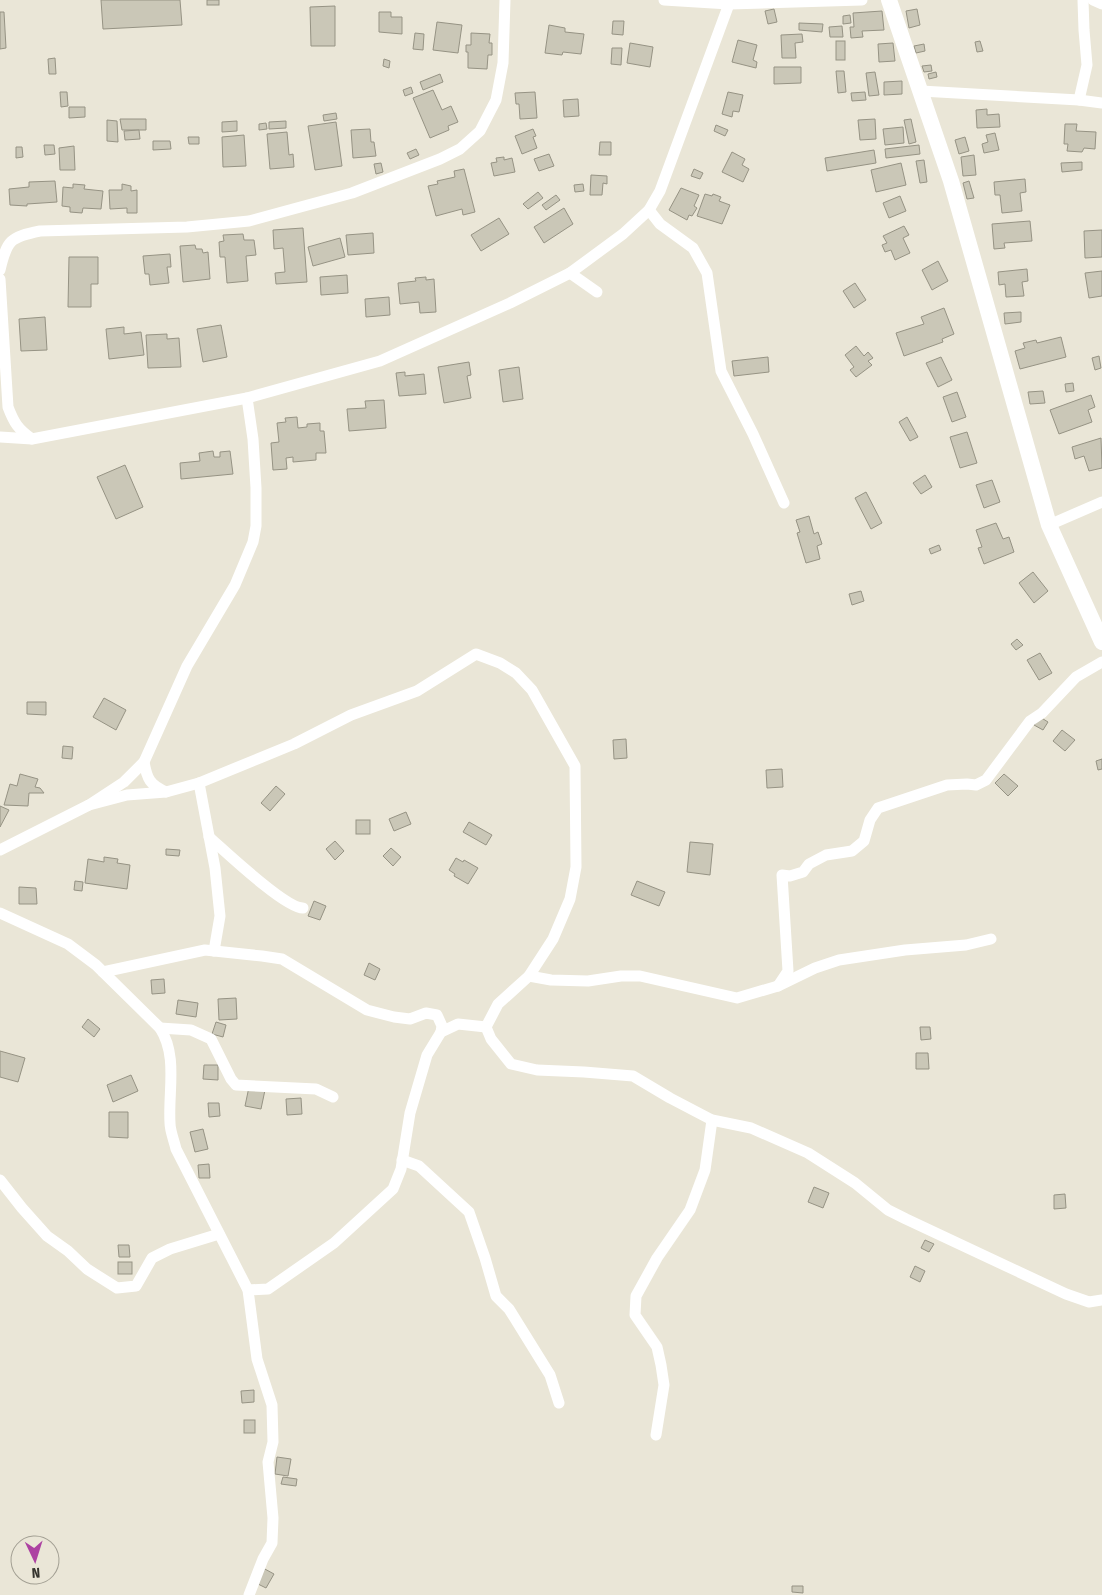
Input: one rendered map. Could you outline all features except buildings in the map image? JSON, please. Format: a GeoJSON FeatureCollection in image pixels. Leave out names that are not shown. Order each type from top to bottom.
{"type":"FeatureCollection","features":[{"type":"Feature","properties":{"kind":"street"},"geometry":{"type":"LineString","coordinates":[[0,270],[5,250],[11,241],[22,234],[40,231],[188,227],[249,221],[352,193],[440,159],[460,149],[480,131],[496,100],[503,63],[504,0]]}},
{"type":"Feature","properties":{"kind":"street"},"geometry":{"type":"LineString","coordinates":[[664,0],[729,4],[862,0]]}},
{"type":"Feature","properties":{"kind":"street"},"geometry":{"type":"LineString","coordinates":[[889,0],[954,190],[1049,525],[1102,642]]}},
{"type":"Feature","properties":{"kind":"street"},"geometry":{"type":"LineString","coordinates":[[1079,100],[1087,65],[1083,0]]}},
{"type":"Feature","properties":{"kind":"street"},"geometry":{"type":"LineString","coordinates":[[1093,0],[1102,4]]}},
{"type":"Feature","properties":{"kind":"street"},"geometry":{"type":"LineString","coordinates":[[0,438],[32,439],[246,398],[380,361],[510,303],[570,273],[623,234],[649,210],[660,191],[729,4]]}},
{"type":"Feature","properties":{"kind":"street"},"geometry":{"type":"LineString","coordinates":[[921,91],[1102,103]]}},
{"type":"Feature","properties":{"kind":"street"},"geometry":{"type":"LineString","coordinates":[[649,210],[660,224],[693,248],[707,273],[721,371],[753,434],[784,503]]}},
{"type":"Feature","properties":{"kind":"street"},"geometry":{"type":"LineString","coordinates":[[570,273],[597,292]]}},
{"type":"Feature","properties":{"kind":"street"},"geometry":{"type":"LineString","coordinates":[[0,279],[8,407],[13,422],[32,439]]}},
{"type":"Feature","properties":{"kind":"street"},"geometry":{"type":"LineString","coordinates":[[0,850],[89,804],[124,782],[144,762],[187,666],[235,585],[252,542],[256,526],[256,488],[253,439],[246,398]]}},
{"type":"Feature","properties":{"kind":"street"},"geometry":{"type":"LineString","coordinates":[[1049,525],[1102,502]]}},
{"type":"Feature","properties":{"kind":"street"},"geometry":{"type":"LineString","coordinates":[[89,804],[126,795],[166,792],[199,783],[294,744],[351,715],[417,691],[476,654],[500,663],[516,673],[532,690],[575,766],[576,867],[570,899],[553,939],[529,976],[498,1004],[486,1027]]}},
{"type":"Feature","properties":{"kind":"street"},"geometry":{"type":"LineString","coordinates":[[778,986],[788,971],[782,875],[790,876],[803,872],[809,864],[826,855],[852,851],[864,842],[870,820],[878,808],[947,785],[967,784],[976,786],[986,780],[1030,721],[1042,713],[1076,677],[1102,662]]}},
{"type":"Feature","properties":{"kind":"street"},"geometry":{"type":"LineString","coordinates":[[144,762],[146,776],[156,788],[166,792]]}},
{"type":"Feature","properties":{"kind":"street"},"geometry":{"type":"LineString","coordinates":[[199,783],[215,868],[220,916],[214,951]]}},
{"type":"Feature","properties":{"kind":"street"},"geometry":{"type":"LineString","coordinates":[[209,837],[271,890],[297,908],[303,908]]}},
{"type":"Feature","properties":{"kind":"street"},"geometry":{"type":"LineString","coordinates":[[0,913],[68,944],[103,972],[160,1028],[167,1039],[171,1059],[170,1125],[176,1149],[248,1290],[257,1359],[272,1405],[273,1442],[268,1462],[273,1518],[272,1543],[263,1559],[249,1595]]}},
{"type":"Feature","properties":{"kind":"street"},"geometry":{"type":"LineString","coordinates":[[529,976],[551,980],[588,981],[621,976],[640,976],[737,998],[778,986],[815,968],[839,960],[906,950],[966,945],[991,939]]}},
{"type":"Feature","properties":{"kind":"street"},"geometry":{"type":"LineString","coordinates":[[103,972],[205,950],[282,959],[367,1010],[410,1019],[426,1013],[437,1015],[442,1026],[427,1055],[410,1113],[401,1169],[393,1189],[334,1243],[268,1288],[248,1290]]}},
{"type":"Feature","properties":{"kind":"street"},"geometry":{"type":"LineString","coordinates":[[440,1032],[458,1024],[486,1027]]}},
{"type":"Feature","properties":{"kind":"street"},"geometry":{"type":"LineString","coordinates":[[486,1027],[492,1039],[511,1064],[537,1070],[633,1076],[712,1120],[751,1128],[808,1153],[855,1183],[894,1213],[1066,1294],[1089,1302],[1102,1300]]}},
{"type":"Feature","properties":{"kind":"street"},"geometry":{"type":"LineString","coordinates":[[160,1028],[190,1030],[211,1039],[230,1079],[236,1085],[316,1089],[333,1098]]}},
{"type":"Feature","properties":{"kind":"street"},"geometry":{"type":"LineString","coordinates":[[656,1435],[664,1385],[657,1347],[635,1315],[636,1296],[657,1258],[690,1210],[705,1170],[712,1120]]}},
{"type":"Feature","properties":{"kind":"street"},"geometry":{"type":"LineString","coordinates":[[402,1160],[419,1166],[469,1212],[496,1296],[509,1310],[550,1375],[558,1403]]}},
{"type":"Feature","properties":{"kind":"street"},"geometry":{"type":"LineString","coordinates":[[0,1180],[47,1236],[68,1251],[87,1269],[117,1288],[136,1286],[152,1258],[170,1249],[219,1234]]}}]}
